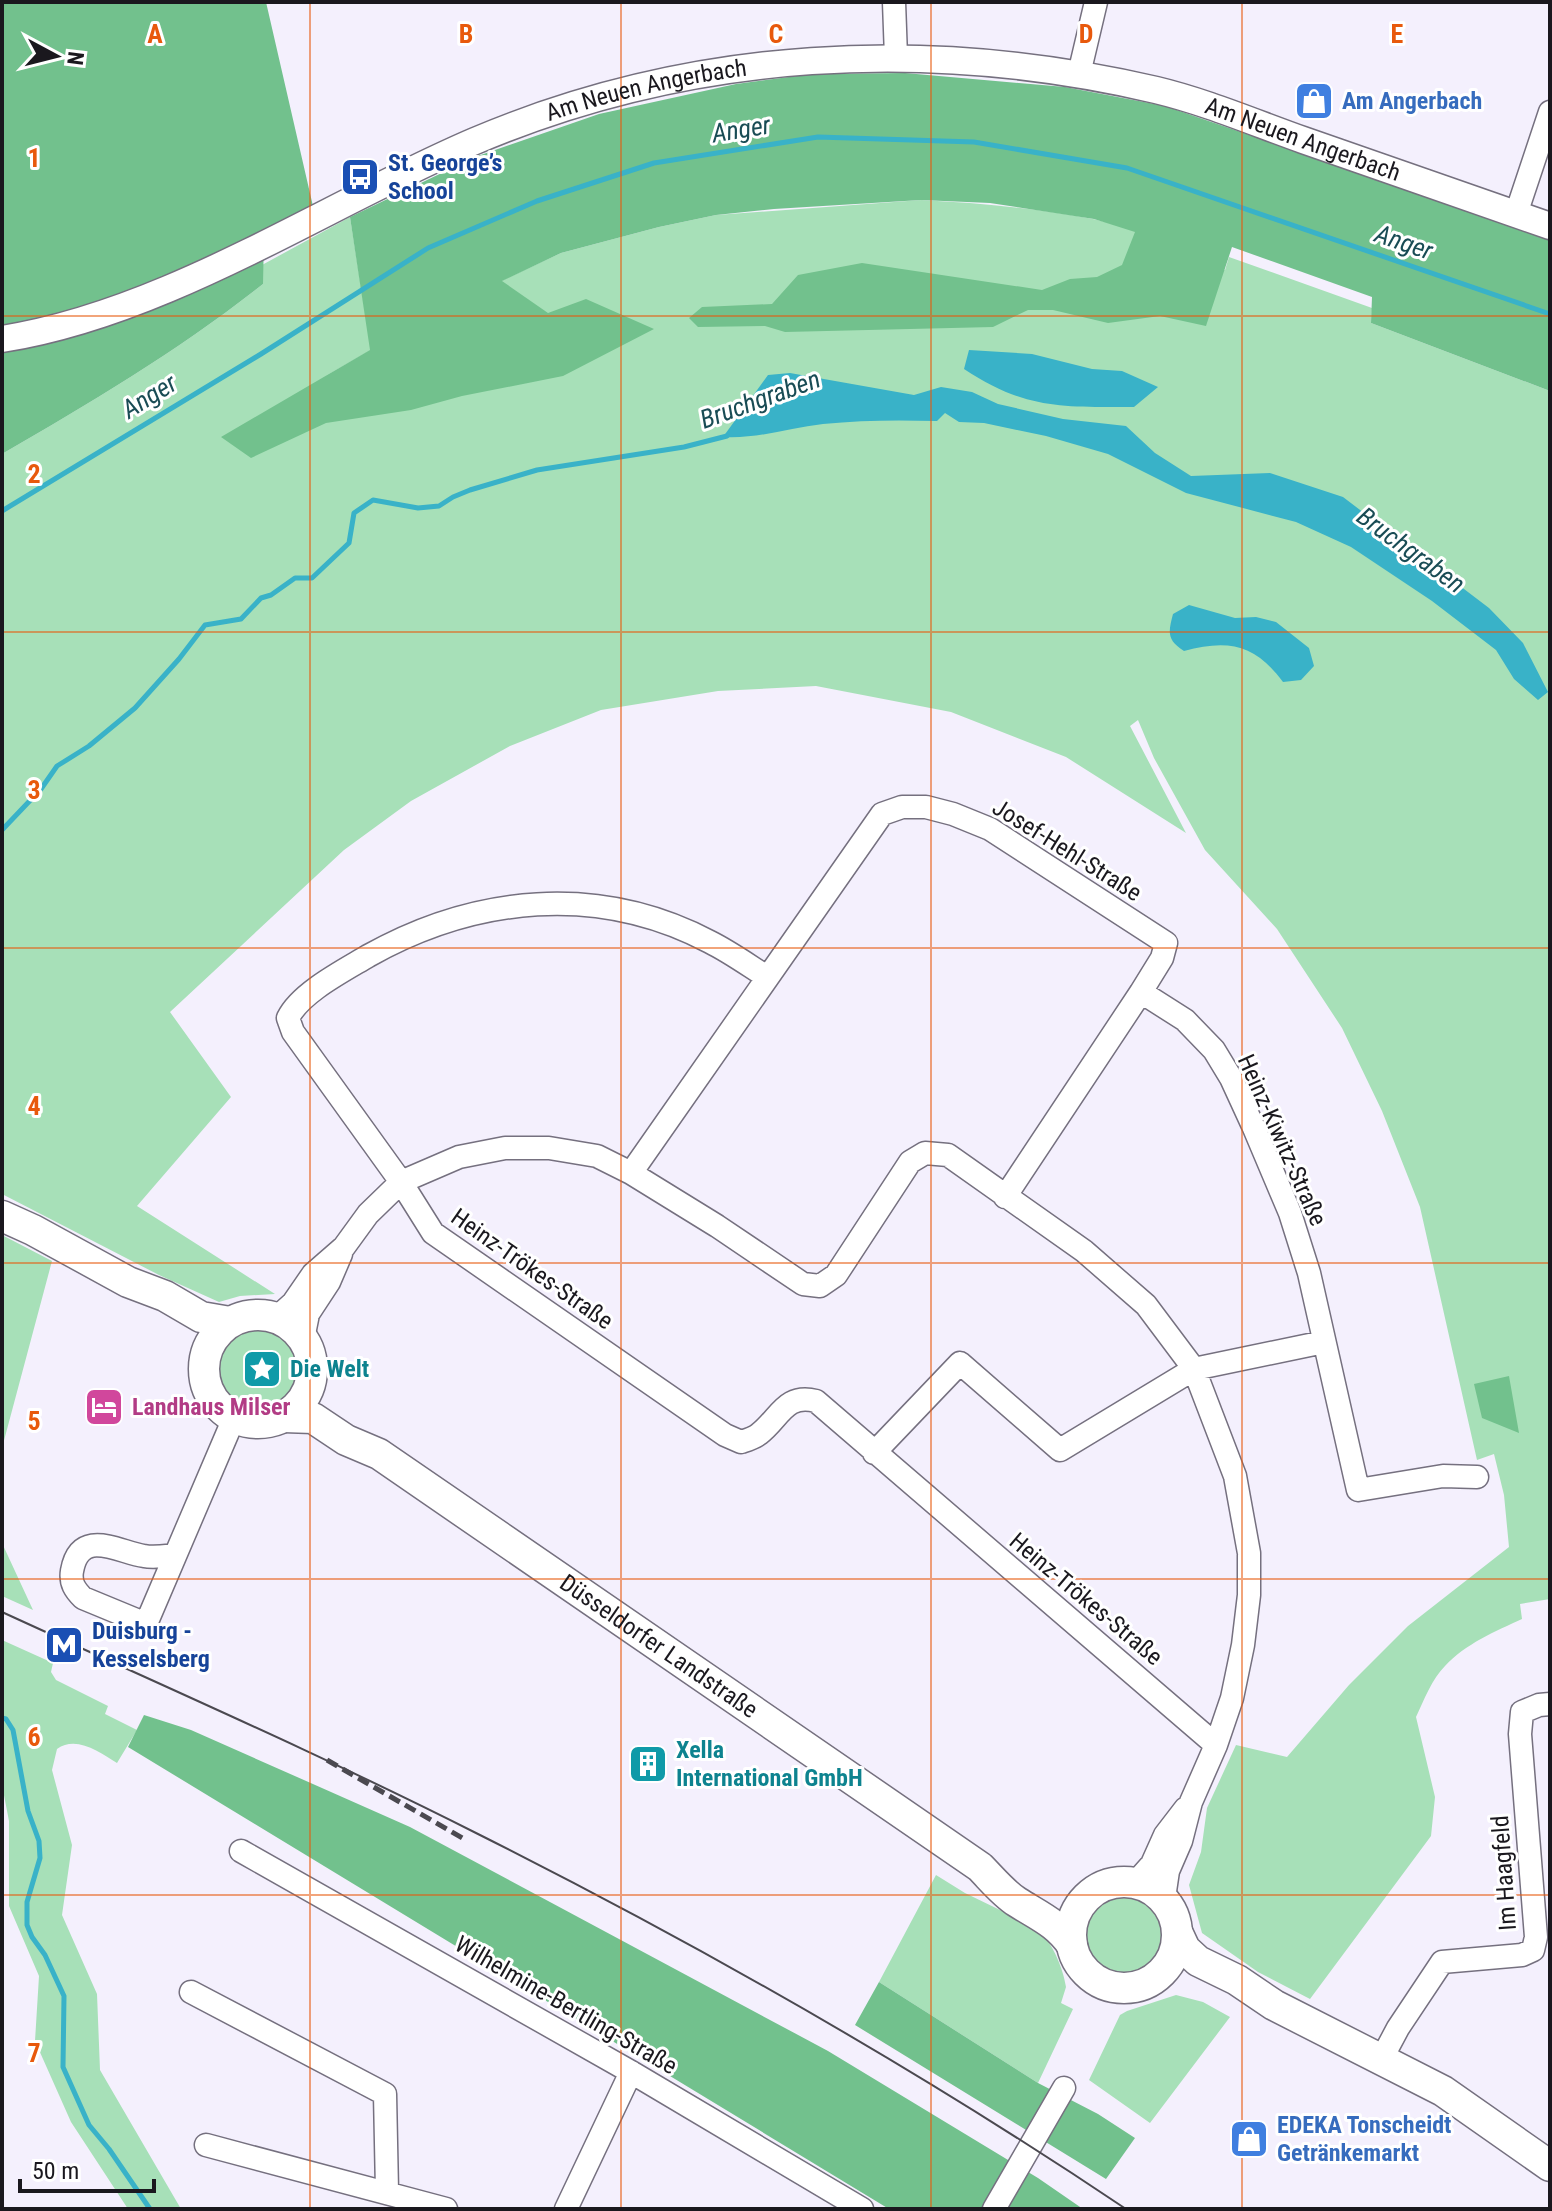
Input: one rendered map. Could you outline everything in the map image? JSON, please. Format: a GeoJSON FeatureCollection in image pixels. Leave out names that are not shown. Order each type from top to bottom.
{"type":"FeatureCollection","features":[{"type":"Feature","properties":{"kind":"main road"},"geometry":{"type":"LineString","coordinates":[[2,1216],[128,1282],[165,1296],[201,1317],[215,1322],[230,1322],[249,1315],[270,1316],[288,1324],[303,1339],[311,1359],[311,1380],[303,1399],[284,1417],[259,1424],[234,1418],[215,1403],[209,1393],[201,1344],[128,1282]]}},
{"type":"Feature","properties":{"kind":"main road"},"geometry":{"type":"LineString","coordinates":[[204,1358],[215,1336],[230,1322]]}},
{"type":"Feature","properties":{"kind":"main road","name":"Düsseldorfer Landstraße"},"geometry":{"type":"LineString","coordinates":[[311,1380],[324,1403],[353,1424],[379,1454]]}},
{"type":"Feature","properties":{"kind":"main road","name":"Düsseldorfer Landstraße"},"geometry":{"type":"LineString","coordinates":[[284,1417],[301,1415],[313,1418],[346,1440],[379,1454],[980,1867],[1014,1901],[1044,1916],[1061,1929],[1072,1945]]}},
{"type":"Feature","properties":{"kind":"main road","name":"Düsseldorfer Landstraße"},"geometry":{"type":"LineString","coordinates":[[980,1867],[1052,1901],[1083,1902]]}},
{"type":"Feature","properties":{"kind":"main road"},"geometry":{"type":"LineString","coordinates":[[1178,1934],[1172,1959],[1157,1976],[1129,1988],[1103,1983],[1083,1968],[1072,1945],[1074,1919],[1083,1902],[1106,1885],[1136,1882],[1154,1890],[1171,1909],[1185,1949],[1198,1961],[1237,1980],[1274,2005],[1443,2091],[1550,2166]]}},
{"type":"Feature","properties":{"kind":"main road"},"geometry":{"type":"LineString","coordinates":[[1157,1976],[1174,1974],[1191,1977],[1274,2005]]}},
{"type":"Feature","properties":{"kind":"street"},"geometry":{"type":"LineString","coordinates":[[894,2],[896,57]]}},
{"type":"Feature","properties":{"kind":"street"},"geometry":{"type":"LineString","coordinates":[[1079,74],[1096,2]]}},
{"type":"Feature","properties":{"kind":"street","name":"Am Neuen Angerbach"},"geometry":{"type":"LineString","coordinates":[[2,339],[61,326],[151,295],[478,140],[576,106],[672,80],[717,71],[789,63],[896,57],[950,59],[1079,74],[1182,98],[1550,226]]}},
{"type":"Feature","properties":{"kind":"street"},"geometry":{"type":"LineString","coordinates":[[1516,214],[1550,112]]}},
{"type":"Feature","properties":{"kind":"street","name":"Josef-Hehl-Straße"},"geometry":{"type":"LineString","coordinates":[[631,1173],[882,814],[902,807],[926,807],[990,829],[1166,943],[1162,958],[1141,992],[1005,1197]]}},
{"type":"Feature","properties":{"kind":"street","name":"Heinz-Trökes-Straße"},"geometry":{"type":"LineString","coordinates":[[767,977],[711,942],[677,927],[636,915],[594,906],[505,906],[459,916],[405,935],[336,976],[294,1006],[288,1018],[293,1032],[401,1182],[433,1233],[725,1435],[741,1442],[758,1435],[789,1403],[803,1398],[816,1401],[1216,1745]]}},
{"type":"Feature","properties":{"kind":"street","name":"Heinz-Kiwitz-Straße"},"geometry":{"type":"LineString","coordinates":[[1141,992],[1185,1020],[1214,1050],[1231,1078],[1290,1213],[1309,1273],[1358,1490],[1443,1476],[1477,1477]]}},
{"type":"Feature","properties":{"kind":"street"},"geometry":{"type":"LineString","coordinates":[[303,1339],[308,1314],[329,1282],[344,1247],[368,1214],[401,1182],[459,1157],[505,1148],[549,1148],[597,1156],[631,1173],[803,1284],[820,1286],[836,1275],[910,1162],[925,1153],[948,1155],[1084,1251],[1146,1305],[1194,1369],[1235,1476],[1249,1553],[1249,1595],[1243,1645],[1232,1698],[1191,1802],[1181,1841],[1168,1871],[1164,1898]]}},
{"type":"Feature","properties":{"kind":"street"},"geometry":{"type":"LineString","coordinates":[[270,1316],[283,1312],[293,1303],[313,1274],[344,1247]]}},
{"type":"Feature","properties":{"kind":"street"},"geometry":{"type":"LineString","coordinates":[[874,1453],[960,1363],[1060,1450],[1194,1369],[1324,1342]]}},
{"type":"Feature","properties":{"kind":"street"},"geometry":{"type":"LineString","coordinates":[[175,1555],[144,1556],[99,1544],[83,1550],[75,1559],[71,1581],[75,1591],[83,1598],[146,1624],[234,1418]]}},
{"type":"Feature","properties":{"kind":"street","name":"Im Haagfeld"},"geometry":{"type":"LineString","coordinates":[[1382,2058],[1442,1962],[1522,1955],[1533,1950],[1536,1937],[1520,1734],[1522,1712],[1550,1704]]}},
{"type":"Feature","properties":{"kind":"street"},"geometry":{"type":"LineString","coordinates":[[1136,1882],[1152,1864],[1165,1835],[1191,1802]]}},
{"type":"Feature","properties":{"kind":"street","name":"Wilhelmine-Bertling-Straße"},"geometry":{"type":"LineString","coordinates":[[241,1851],[631,2072],[862,2209]]}},
{"type":"Feature","properties":{"kind":"street"},"geometry":{"type":"LineString","coordinates":[[191,1992],[385,2094],[387,2191]]}},
{"type":"Feature","properties":{"kind":"street"},"geometry":{"type":"LineString","coordinates":[[566,2209],[631,2072]]}},
{"type":"Feature","properties":{"kind":"street"},"geometry":{"type":"LineString","coordinates":[[994,2209],[1064,2088]]}},
{"type":"Feature","properties":{"kind":"street"},"geometry":{"type":"LineString","coordinates":[[206,2145],[446,2209]]}},
{"type":"Feature","properties":{"kind":"green space"},"geometry":{"type":"Polygon","coordinates":[[[2,2],[266,2],[315,215],[264,238],[263,284],[232,308],[136,374],[2,454],[2,2]]]}},
{"type":"Feature","properties":{"kind":"green space"},"geometry":{"type":"Polygon","coordinates":[[[905,73],[1065,87],[1165,106],[1550,238],[1550,391],[1371,323],[1372,297],[1232,247],[1206,326],[1160,316],[1108,323],[1053,310],[1028,310],[993,327],[785,332],[765,326],[698,327],[689,318],[702,307],[772,304],[798,275],[862,263],[1042,290],[1070,279],[1097,277],[1122,265],[1135,232],[1094,219],[990,203],[921,200],[716,215],[561,253],[502,281],[548,313],[586,299],[654,329],[563,376],[462,396],[411,410],[326,423],[251,458],[221,437],[370,350],[350,217],[475,157],[599,114],[736,84],[812,74],[905,73]]]}},
{"type":"Feature","properties":{"kind":"green space"},"geometry":{"type":"Polygon","coordinates":[[[921,200],[1007,206],[1093,219],[1143,234],[1225,270],[1229,257],[1372,308],[1371,323],[1550,391],[1550,1599],[1520,1604],[1522,1619],[1462,1651],[1432,1683],[1416,1717],[1435,1797],[1431,1836],[1310,1999],[1258,1972],[1202,1933],[1189,1885],[1201,1852],[1207,1808],[1236,1745],[1287,1757],[1349,1685],[1408,1626],[1509,1547],[1504,1495],[1494,1454],[1477,1460],[1420,1207],[1382,1111],[1342,1028],[1277,929],[1205,850],[1154,758],[1138,720],[1130,726],[1186,833],[1066,757],[951,712],[816,686],[718,691],[601,710],[510,746],[411,801],[344,850],[170,1012],[231,1097],[137,1206],[275,1294],[240,1296],[219,1302],[159,1275],[2,1194],[2,454],[136,374],[232,308],[263,284],[262,265],[350,217],[371,350],[324,377],[501,281],[561,253],[716,215],[921,200]]]}},
{"type":"Feature","properties":{"kind":"green space"},"geometry":{"type":"Polygon","coordinates":[[[2,1235],[52,1261],[2,1448],[2,1235]]]}},
{"type":"Feature","properties":{"kind":"green space"},"geometry":{"type":"Polygon","coordinates":[[[258,1327],[275,1330],[289,1339],[298,1353],[301,1370],[298,1387],[289,1401],[275,1410],[258,1413],[241,1410],[227,1401],[218,1387],[215,1370],[218,1353],[227,1339],[241,1330],[258,1327]]]}},
{"type":"Feature","properties":{"kind":"green space"},"geometry":{"type":"Polygon","coordinates":[[[1509,1376],[1519,1433],[1482,1418],[1474,1384],[1509,1376]]]}},
{"type":"Feature","properties":{"kind":"green space"},"geometry":{"type":"Polygon","coordinates":[[[2,1543],[33,1610],[2,1596],[2,1543]]]}},
{"type":"Feature","properties":{"kind":"green space"},"geometry":{"type":"Polygon","coordinates":[[[2,1640],[53,1663],[51,1672],[56,1680],[108,1706],[105,1714],[137,1730],[117,1763],[80,1744],[64,1745],[57,1749],[52,1770],[72,1845],[62,1915],[97,1994],[100,2070],[181,2209],[128,2209],[71,2122],[35,2041],[39,1976],[9,1906],[9,1821],[2,1785],[2,1640]]]}},
{"type":"Feature","properties":{"kind":"green space"},"geometry":{"type":"Polygon","coordinates":[[[144,1715],[191,1730],[410,1827],[828,2051],[1038,2178],[1083,2209],[889,2209],[128,1747],[144,1715]]]}},
{"type":"Feature","properties":{"kind":"green space"},"geometry":{"type":"Polygon","coordinates":[[[936,1875],[965,1893],[1035,1927],[1055,1954],[1066,1987],[1061,2003],[1073,2009],[1038,2083],[879,1982],[936,1875]]]}},
{"type":"Feature","properties":{"kind":"green space"},"geometry":{"type":"Polygon","coordinates":[[[1124,1894],[1141,1897],[1155,1906],[1164,1920],[1167,1937],[1164,1954],[1155,1968],[1141,1977],[1124,1980],[1107,1977],[1093,1968],[1084,1954],[1081,1937],[1084,1920],[1093,1906],[1107,1897],[1124,1894]]]}},
{"type":"Feature","properties":{"kind":"green space"},"geometry":{"type":"Polygon","coordinates":[[[879,1982],[1038,2083],[1098,2114],[1135,2138],[1106,2179],[855,2025],[879,1982]]]}},
{"type":"Feature","properties":{"kind":"green space"},"geometry":{"type":"Polygon","coordinates":[[[1176,1995],[1203,2002],[1230,2017],[1150,2123],[1089,2080],[1120,2015],[1176,1995]]]}},
{"type":"Feature","properties":{"kind":"water"},"geometry":{"type":"Polygon","coordinates":[[[969,350],[1032,354],[1092,369],[1122,371],[1158,387],[1134,407],[1046,403],[1007,392],[964,369],[969,350]]]}},
{"type":"Feature","properties":{"kind":"water"},"geometry":{"type":"Polygon","coordinates":[[[790,373],[914,395],[941,387],[972,392],[998,404],[1063,419],[1126,426],[1155,453],[1191,476],[1270,473],[1343,497],[1489,608],[1523,643],[1548,692],[1538,700],[1514,679],[1496,650],[1432,601],[1351,547],[1296,522],[1186,493],[1108,454],[1046,436],[984,423],[959,422],[945,413],[937,421],[837,423],[761,435],[723,437],[768,375],[790,373]]]}},
{"type":"Feature","properties":{"kind":"water"},"geometry":{"type":"Polygon","coordinates":[[[1189,605],[1235,618],[1256,617],[1276,622],[1309,648],[1314,666],[1301,680],[1283,682],[1262,659],[1240,648],[1214,645],[1184,651],[1170,636],[1170,626],[1173,614],[1189,605]]]}},
{"type":"Feature","properties":{"kind":"waterway","name":"Anger"},"geometry":{"type":"LineString","coordinates":[[2,511],[261,354],[428,248],[537,201],[654,163],[818,137],[974,142],[1127,168],[1550,314]]}},
{"type":"Feature","properties":{"kind":"waterway","name":"Bruchgraben"},"geometry":{"type":"LineString","coordinates":[[2,830],[41,789],[57,766],[89,746],[135,708],[205,625],[241,619],[261,598],[271,595],[295,578],[312,578],[349,543],[354,513],[373,500],[418,508],[439,506],[470,490],[537,470],[684,447],[727,436]]}},
{"type":"Feature","properties":{"kind":"waterway"},"geometry":{"type":"LineString","coordinates":[[2,1718],[13,1730],[28,1811],[39,1841],[40,1858],[27,1902],[27,1925],[64,1996],[63,2067],[89,2125],[150,2209]]}},
{"type":"Feature","properties":{"kind":"tram line"},"geometry":{"type":"LineString","coordinates":[[2,1612],[360,1776],[644,1920],[889,2059],[1126,2209]]}},
{"type":"Feature","properties":{"kind":"railway"},"geometry":{"type":"LineString","coordinates":[[327,1760],[464,1839]]}},
{"type":"Feature","properties":{"kind":"place","name":"Am Angerbach"},"geometry":{"type":"Point","coordinates":[1314,101]}},
{"type":"Feature","properties":{"kind":"place","name":"St. George’s School"},"geometry":{"type":"Point","coordinates":[360,177]}},
{"type":"Feature","properties":{"kind":"place","name":"Die Welt"},"geometry":{"type":"Point","coordinates":[262,1369]}},
{"type":"Feature","properties":{"kind":"place","name":"Landhaus Milser"},"geometry":{"type":"Point","coordinates":[104,1407]}},
{"type":"Feature","properties":{"kind":"place","name":"Duisburg - Kesselsberg"},"geometry":{"type":"Point","coordinates":[64,1645]}},
{"type":"Feature","properties":{"kind":"place","name":"Xella International GmbH"},"geometry":{"type":"Point","coordinates":[648,1764]}},
{"type":"Feature","properties":{"kind":"place","name":"EDEKA Tonscheidt Getränkemarkt"},"geometry":{"type":"Point","coordinates":[1249,2139]}}]}
